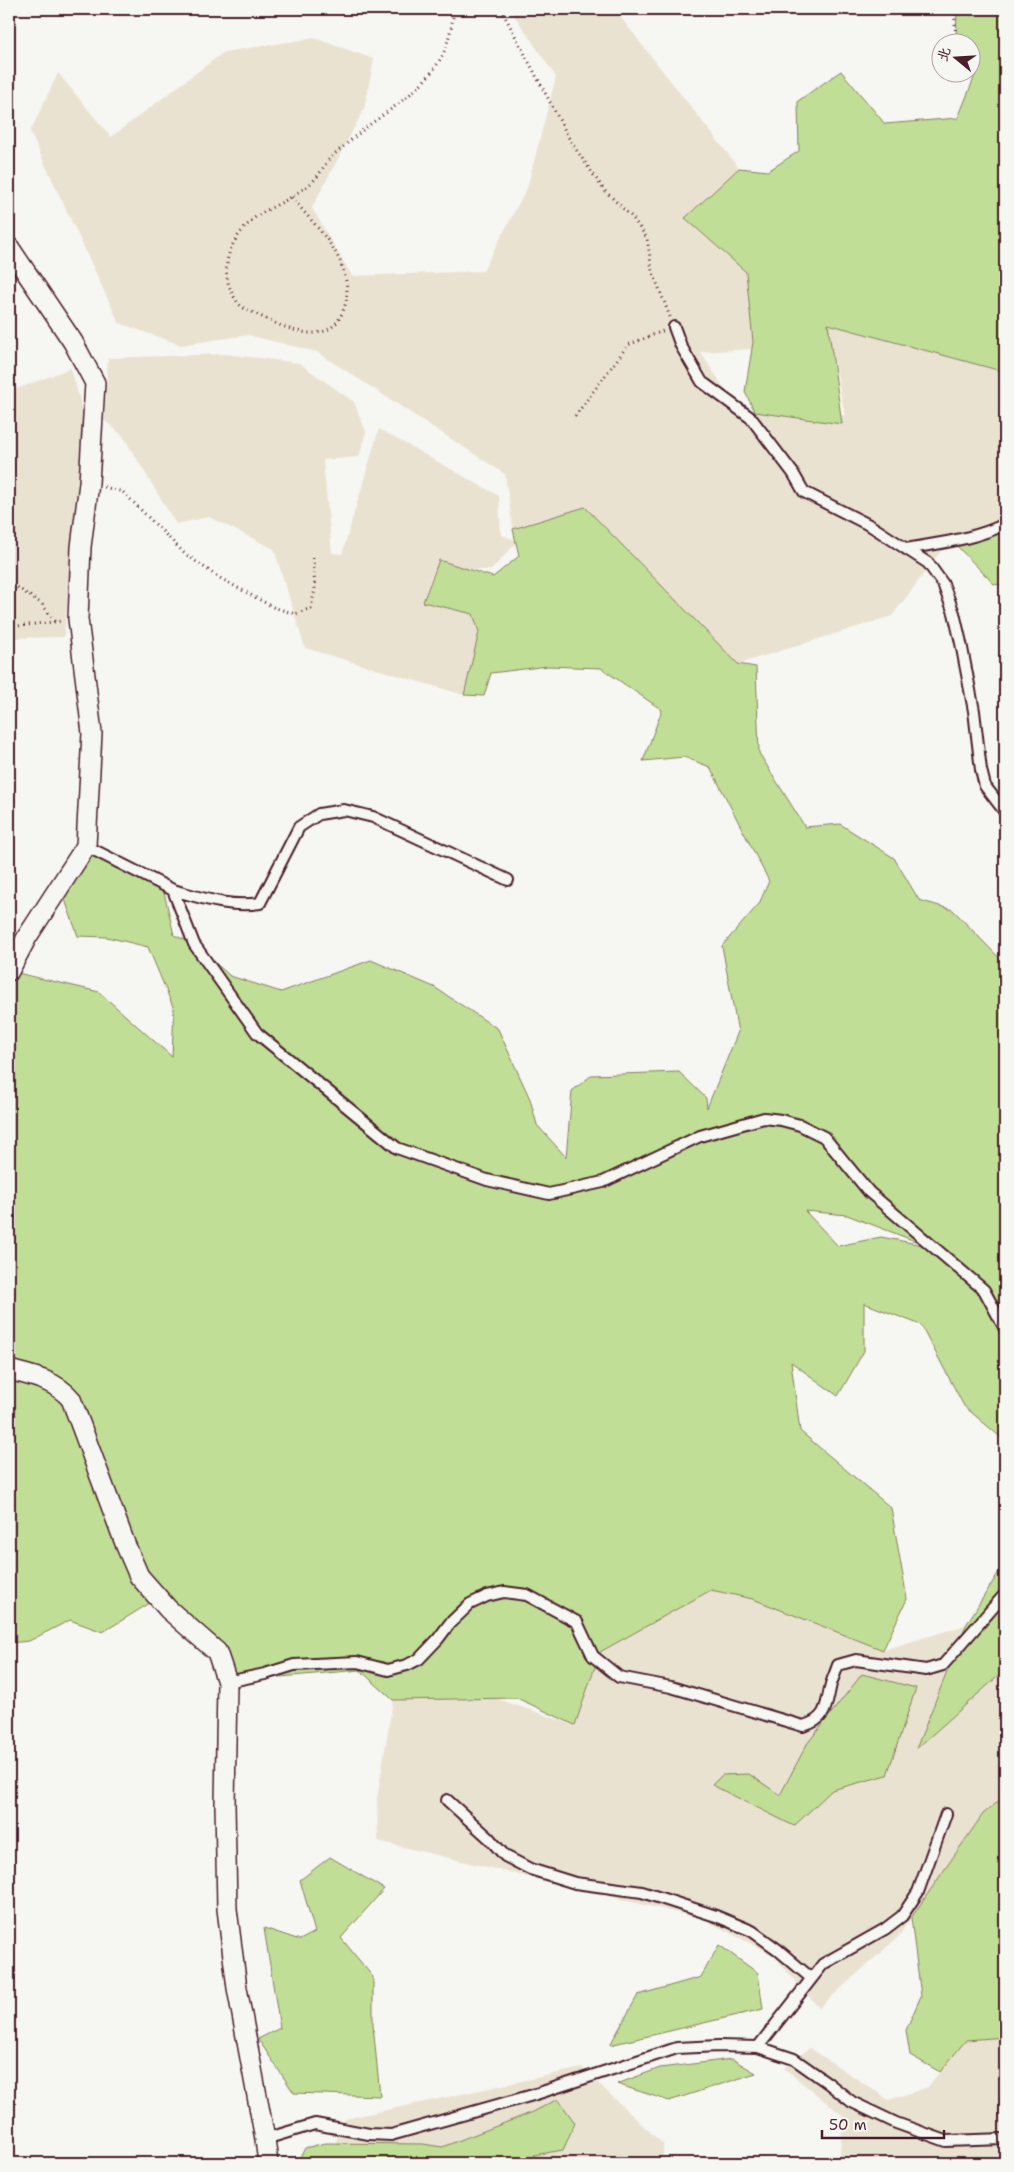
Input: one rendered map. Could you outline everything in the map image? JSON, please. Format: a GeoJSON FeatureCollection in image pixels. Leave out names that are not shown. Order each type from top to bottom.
{"type":"FeatureCollection","features":[{"type":"Feature","properties":{"kind":"street"},"geometry":{"type":"LineString","coordinates":[[9,247],[73,342],[95,383],[89,483],[81,547],[78,619],[92,733],[86,846],[27,937],[9,971]]}},
{"type":"Feature","properties":{"kind":"street"},"geometry":{"type":"LineString","coordinates":[[9,1370],[53,1384],[63,1390],[71,1399],[126,1546],[140,1576],[168,1609],[217,1652],[226,1682],[225,1805],[227,1909],[237,1988],[266,2139],[268,2163]]}},
{"type":"Feature","properties":{"kind":"lane"},"geometry":{"type":"LineString","coordinates":[[674,327],[680,346],[702,382],[751,418],[793,473],[804,492],[871,526],[928,563],[943,584],[951,606],[974,710],[985,786],[1005,812]]}},
{"type":"Feature","properties":{"kind":"lane"},"geometry":{"type":"LineString","coordinates":[[906,549],[936,544],[1005,524]]}},
{"type":"Feature","properties":{"kind":"lane"},"geometry":{"type":"LineString","coordinates":[[86,846],[173,890],[216,902],[242,906],[260,903],[299,827],[319,814],[344,810],[373,817],[508,880]]}},
{"type":"Feature","properties":{"kind":"lane"},"geometry":{"type":"LineString","coordinates":[[173,890],[194,944],[257,1033],[397,1148],[487,1180],[549,1194],[602,1182],[700,1136],[764,1118],[800,1125],[824,1137],[869,1192],[984,1290],[1005,1328]]}},
{"type":"Feature","properties":{"kind":"lane"},"geometry":{"type":"LineString","coordinates":[[226,1682],[265,1674],[294,1665],[356,1662],[388,1670],[407,1665],[419,1659],[450,1623],[470,1604],[486,1596],[504,1592],[527,1595],[577,1622],[593,1656],[619,1678],[671,1687],[803,1726],[813,1723],[828,1706],[831,1684],[838,1665],[856,1660],[926,1670],[943,1665],[1005,1594]]}},
{"type":"Feature","properties":{"kind":"lane"},"geometry":{"type":"LineString","coordinates":[[447,1800],[489,1838],[505,1856],[530,1869],[575,1883],[614,1890],[642,1892],[716,1916],[752,1931],[811,1978]]}},
{"type":"Feature","properties":{"kind":"lane"},"geometry":{"type":"LineString","coordinates":[[758,2047],[823,1964],[830,1958],[885,1929],[902,1916],[918,1892],[946,1814]]}},
{"type":"Feature","properties":{"kind":"lane"},"geometry":{"type":"LineString","coordinates":[[266,2139],[315,2124],[369,2134],[391,2135],[533,2095],[677,2048],[719,2046],[758,2047],[794,2059],[828,2082],[852,2102],[896,2123],[946,2141],[1005,2139]]}},
{"type":"Feature","properties":{"kind":"path"},"geometry":{"type":"LineString","coordinates":[[292,197],[328,242],[339,260],[347,283],[347,300],[342,316],[335,326],[325,332],[299,331],[275,324],[264,317],[245,310],[234,297],[228,284],[226,261],[230,248],[250,221],[292,197],[314,180],[329,159],[414,91],[441,59],[454,9]]}},
{"type":"Feature","properties":{"kind":"path"},"geometry":{"type":"LineString","coordinates":[[501,9],[571,142],[604,190],[632,217],[647,238],[652,270],[674,327],[628,345],[575,416]]}},
{"type":"Feature","properties":{"kind":"path"},"geometry":{"type":"LineString","coordinates":[[954,9],[956,32]]}},
{"type":"Feature","properties":{"kind":"path"},"geometry":{"type":"LineString","coordinates":[[89,483],[123,492],[184,553],[218,577],[273,607],[295,614],[311,608],[315,589],[313,558]]}},
{"type":"Feature","properties":{"kind":"path"},"geometry":{"type":"LineString","coordinates":[[9,582],[42,604],[55,622]]}},
{"type":"Feature","properties":{"kind":"path"},"geometry":{"type":"LineString","coordinates":[[9,627],[78,619]]}},
{"type":"Feature","properties":{"kind":"shaded area"},"geometry":{"type":"Polygon","coordinates":[[[510,9],[614,9],[739,168],[685,218],[746,272],[754,349],[700,352],[739,410],[788,415],[845,415],[827,324],[1005,372],[1005,532],[941,551],[892,616],[738,664],[585,508],[513,529],[505,474],[317,352],[248,335],[181,345],[119,323],[30,132],[58,73],[111,137],[224,52],[314,38],[374,59],[364,109],[312,208],[352,276],[483,271],[527,188],[556,77],[510,9]]]}},
{"type":"Feature","properties":{"kind":"shaded area"},"geometry":{"type":"Polygon","coordinates":[[[225,354],[299,363],[354,402],[366,432],[359,457],[323,460],[332,553],[342,554],[379,429],[499,496],[501,535],[518,541],[491,570],[434,569],[423,602],[469,604],[479,632],[464,695],[305,648],[274,549],[209,517],[176,524],[123,436],[104,420],[108,358],[225,354]]]}},
{"type":"Feature","properties":{"kind":"shaded area"},"geometry":{"type":"Polygon","coordinates":[[[71,368],[84,415],[64,637],[9,638],[9,392],[71,368]]]}},
{"type":"Feature","properties":{"kind":"shaded area"},"geometry":{"type":"Polygon","coordinates":[[[711,1590],[841,1618],[883,1650],[966,1625],[917,1748],[1005,1670],[1005,1796],[983,1814],[898,1937],[819,2008],[773,1955],[703,1919],[378,1841],[377,1799],[393,1700],[489,1696],[575,1725],[600,1652],[711,1590]]]}},
{"type":"Feature","properties":{"kind":"shaded area"},"geometry":{"type":"Polygon","coordinates":[[[1005,2037],[1005,2163],[839,2163],[843,2116],[784,2068],[810,2048],[889,2100],[928,2087],[965,2039],[1005,2037]]]}},
{"type":"Feature","properties":{"kind":"shaded area"},"geometry":{"type":"Polygon","coordinates":[[[582,2068],[663,2144],[663,2163],[333,2163],[336,2141],[345,2119],[582,2068]]]}},
{"type":"Feature","properties":{"kind":"green space"},"geometry":{"type":"Polygon","coordinates":[[[957,9],[1005,9],[1005,372],[828,324],[842,424],[755,412],[745,392],[753,342],[746,272],[685,218],[739,168],[768,171],[799,151],[798,101],[841,71],[885,124],[958,118],[972,82],[982,82],[982,32],[956,32],[957,9]]]}},
{"type":"Feature","properties":{"kind":"green space"},"geometry":{"type":"Polygon","coordinates":[[[585,507],[738,664],[756,667],[759,753],[805,827],[840,824],[894,858],[919,900],[953,910],[1005,964],[1005,1441],[964,1406],[921,1325],[864,1303],[864,1351],[838,1396],[791,1362],[800,1431],[891,1508],[907,1599],[883,1650],[753,1599],[711,1590],[600,1652],[575,1725],[517,1698],[393,1700],[360,1670],[235,1681],[158,1598],[103,1632],[70,1620],[29,1641],[9,1643],[9,971],[99,992],[172,1057],[174,1009],[148,947],[107,937],[78,936],[60,886],[86,846],[162,884],[174,935],[194,944],[230,976],[281,992],[371,960],[434,987],[498,1029],[530,1099],[537,1125],[566,1157],[572,1091],[592,1075],[679,1072],[706,1098],[707,1108],[738,1032],[722,946],[759,904],[769,881],[710,767],[684,757],[643,761],[662,710],[601,668],[548,666],[491,673],[484,696],[464,695],[479,632],[473,614],[423,602],[439,560],[493,577],[519,556],[513,529],[585,507]],[[805,1211],[838,1246],[881,1237],[928,1246],[847,1215],[805,1211]]]}},
{"type":"Feature","properties":{"kind":"green space"},"geometry":{"type":"Polygon","coordinates":[[[1005,521],[1005,586],[994,584],[951,540],[1005,521]]]}},
{"type":"Feature","properties":{"kind":"green space"},"geometry":{"type":"Polygon","coordinates":[[[1005,1562],[1005,1670],[916,1749],[966,1625],[1005,1562]]]}},
{"type":"Feature","properties":{"kind":"green space"},"geometry":{"type":"Polygon","coordinates":[[[862,1674],[916,1688],[887,1775],[832,1790],[794,1826],[712,1785],[722,1775],[749,1774],[780,1795],[807,1744],[862,1674]]]}},
{"type":"Feature","properties":{"kind":"green space"},"geometry":{"type":"Polygon","coordinates":[[[1005,1796],[1005,2037],[966,2040],[940,2072],[910,2055],[906,2030],[921,1996],[911,1918],[983,1814],[1005,1796]]]}},
{"type":"Feature","properties":{"kind":"green space"},"geometry":{"type":"Polygon","coordinates":[[[330,1857],[384,1889],[341,1938],[373,1977],[373,2025],[380,2096],[294,2093],[258,2039],[280,2028],[264,1928],[300,1940],[315,1932],[300,1880],[330,1857]]]}},
{"type":"Feature","properties":{"kind":"green space"},"geometry":{"type":"Polygon","coordinates":[[[719,1945],[758,1973],[763,2009],[610,2045],[638,1995],[701,1977],[719,1945]]]}},
{"type":"Feature","properties":{"kind":"green space"},"geometry":{"type":"Polygon","coordinates":[[[732,2059],[756,2073],[669,2101],[617,2084],[660,2068],[732,2059]]]}},
{"type":"Feature","properties":{"kind":"green space"},"geometry":{"type":"Polygon","coordinates":[[[558,2099],[575,2123],[563,2150],[534,2155],[535,2163],[297,2163],[305,2148],[325,2143],[423,2144],[442,2147],[533,2112],[558,2099]]]}}]}
